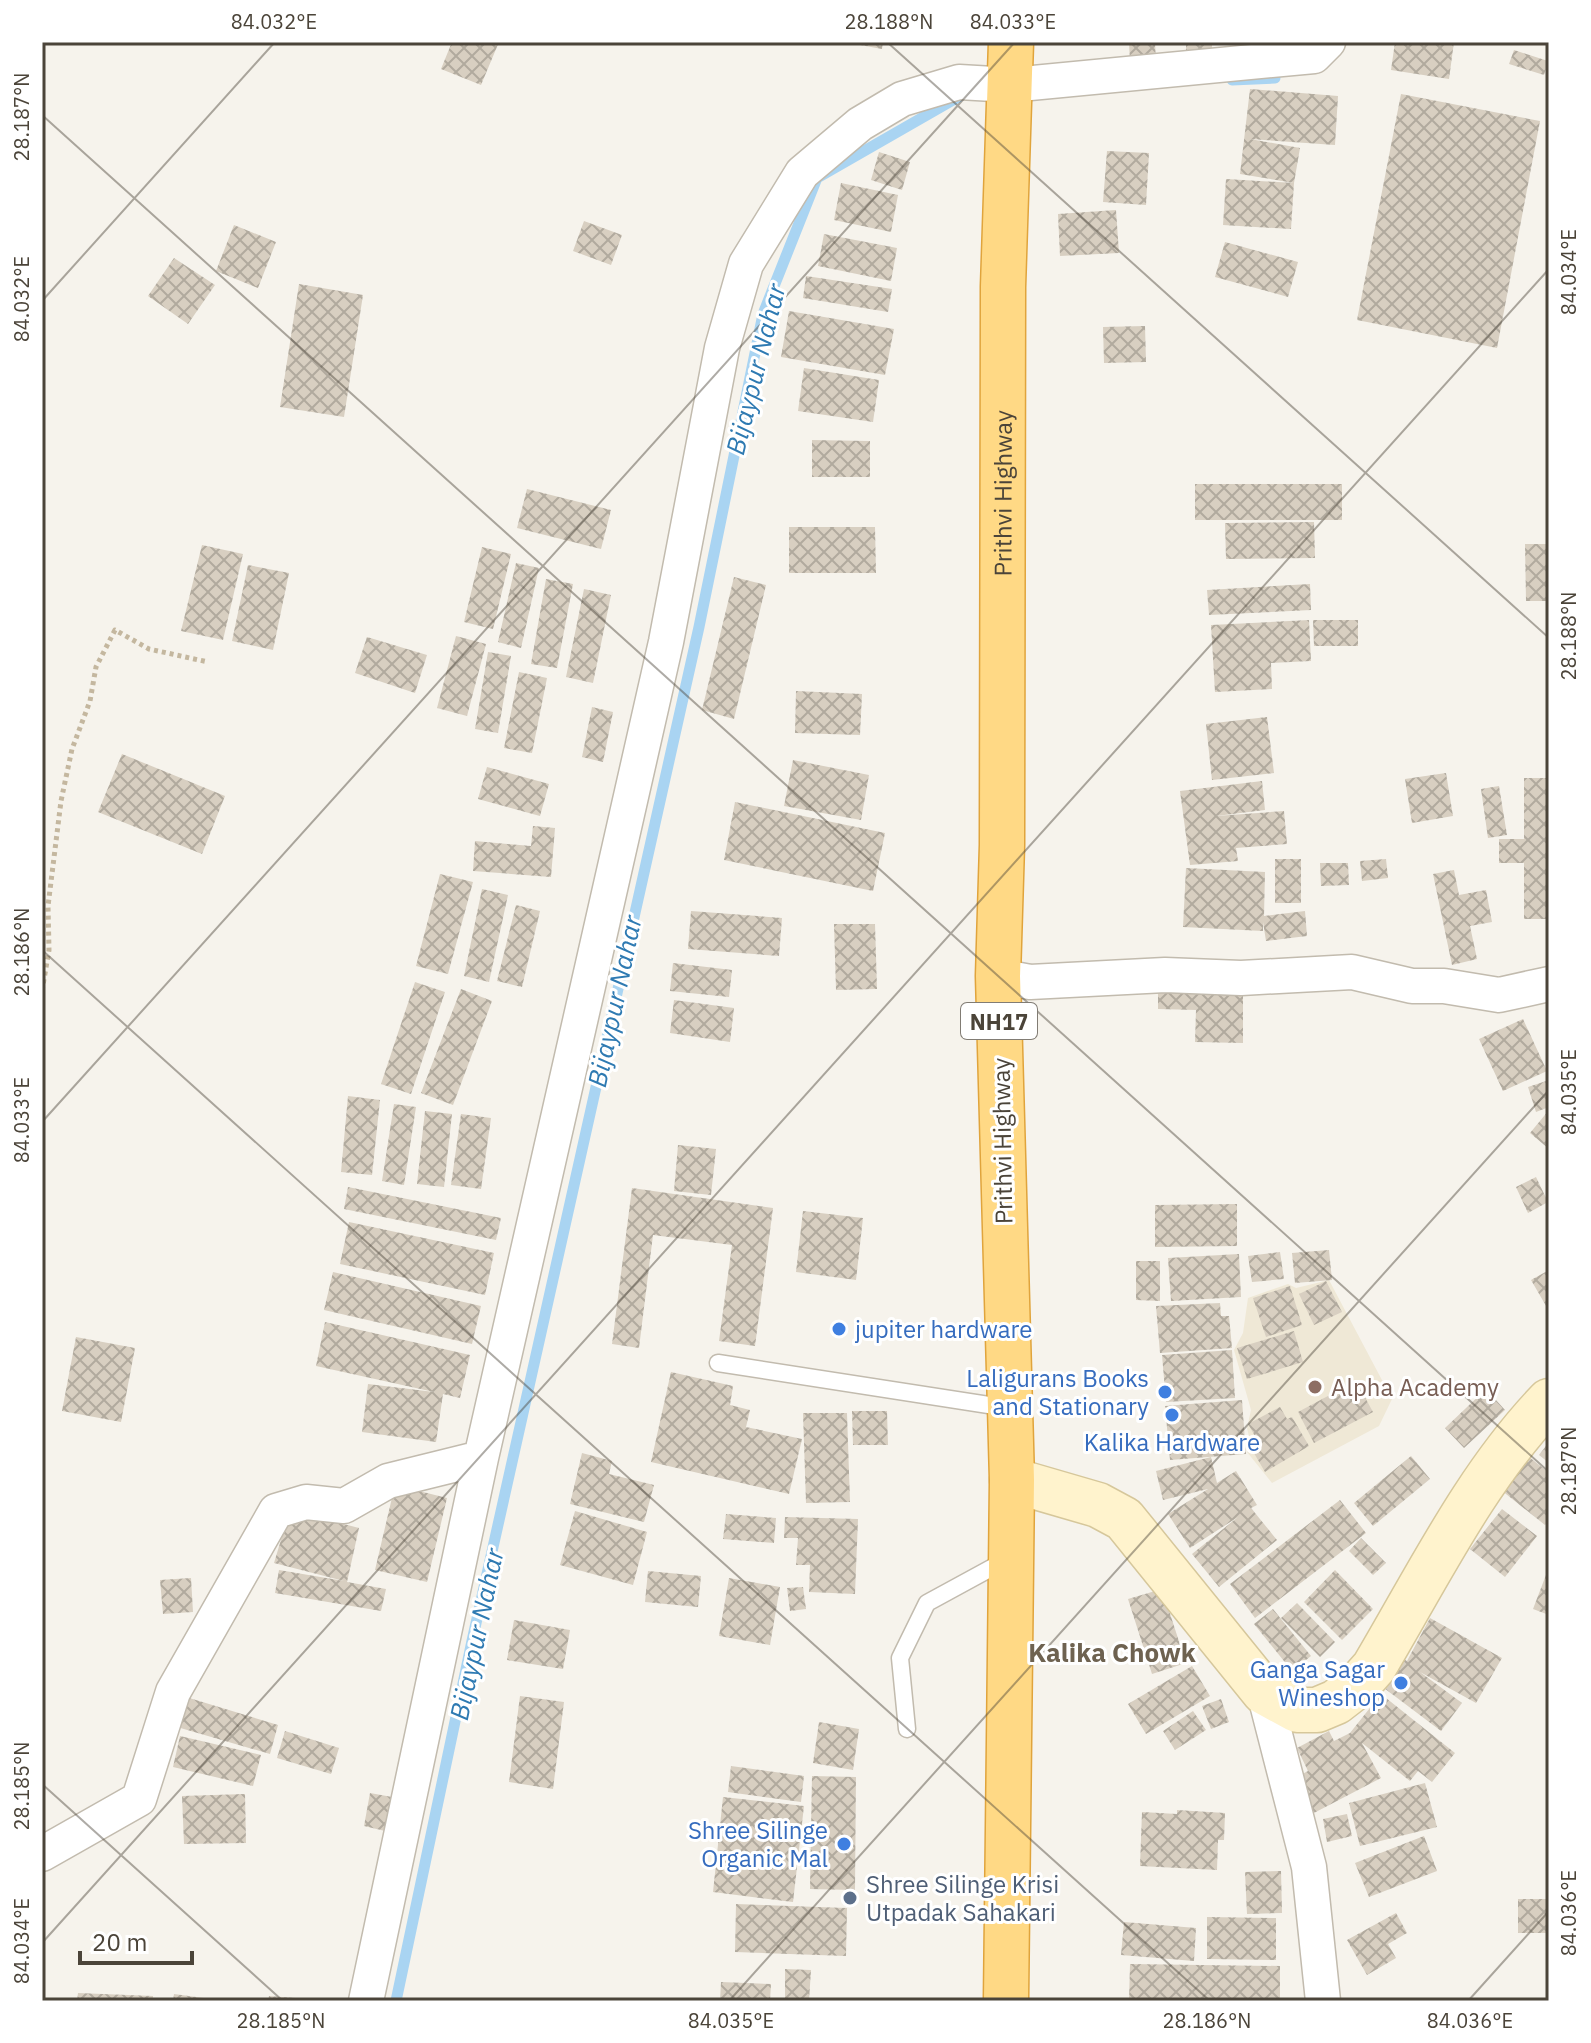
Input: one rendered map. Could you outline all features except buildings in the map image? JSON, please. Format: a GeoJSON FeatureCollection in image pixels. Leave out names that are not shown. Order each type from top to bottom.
{"type":"FeatureCollection","features":[{"type":"Feature","properties":{"kind":"highway","name":"Prithvi Highway"},"geometry":{"type":"LineString","coordinates":[[1006,2001],[1012,1480],[998,976],[1002,845],[1003,287],[1011,42]]}},
{"type":"Feature","properties":{"kind":"main road"},"geometry":{"type":"LineString","coordinates":[[1012,1480],[1098,1505],[1124,1519],[1264,1692],[1297,1710],[1317,1710],[1336,1702],[1358,1685],[1374,1667],[1491,1471],[1549,1401]]}},
{"type":"Feature","properties":{"kind":"street"},"geometry":{"type":"LineString","coordinates":[[366,2001],[481,1458],[666,642],[722,348],[746,264],[802,173],[860,124],[902,99],[959,82],[1011,85],[1314,56],[1328,42]]}},
{"type":"Feature","properties":{"kind":"street"},"geometry":{"type":"LineString","coordinates":[[998,976],[1030,982],[1165,975],[1241,978],[1352,972],[1412,986],[1444,986],[1499,995],[1549,984]]}},
{"type":"Feature","properties":{"kind":"street"},"geometry":{"type":"LineString","coordinates":[[42,1854],[139,1799],[173,1692],[276,1511],[306,1502],[344,1506],[388,1481],[481,1458]]}},
{"type":"Feature","properties":{"kind":"street"},"geometry":{"type":"LineString","coordinates":[[1264,1692],[1309,1867],[1323,2001]]}},
{"type":"Feature","properties":{"kind":"lane"},"geometry":{"type":"LineString","coordinates":[[718,1363],[1009,1409]]}},
{"type":"Feature","properties":{"kind":"lane"},"geometry":{"type":"LineString","coordinates":[[907,1729],[900,1658],[927,1603],[1011,1558]]}},
{"type":"Feature","properties":{"kind":"path"},"geometry":{"type":"LineString","coordinates":[[42,991],[49,950],[48,906],[61,801],[72,749],[90,701],[96,667],[115,630],[149,649],[208,662]]}},
{"type":"Feature","properties":{"kind":"shaded area","name":"Alpha Academy"},"geometry":{"type":"Polygon","coordinates":[[[1329,1280],[1392,1399],[1379,1426],[1272,1483],[1247,1452],[1251,1445],[1247,1428],[1251,1410],[1234,1350],[1243,1333],[1248,1298],[1288,1284],[1296,1288],[1329,1280]]]}},
{"type":"Feature","properties":{"kind":"waterway","name":"Bijaypur Nahar"},"geometry":{"type":"LineString","coordinates":[[1232,80],[1275,78]]}},
{"type":"Feature","properties":{"kind":"waterway","name":"Bijaypur Nahar"},"geometry":{"type":"LineString","coordinates":[[396,2001],[472,1641],[699,627],[763,314],[817,178],[960,96]]}},
{"type":"Feature","properties":{"kind":"place","name":"jupiter hardware"},"geometry":{"type":"Point","coordinates":[839,1329]}},
{"type":"Feature","properties":{"kind":"place","name":"Alpha Academy"},"geometry":{"type":"Point","coordinates":[1315,1387]}},
{"type":"Feature","properties":{"kind":"place","name":"Laligurans Books and Stationary"},"geometry":{"type":"Point","coordinates":[1165,1392]}},
{"type":"Feature","properties":{"kind":"place","name":"Kalika Hardware"},"geometry":{"type":"Point","coordinates":[1172,1415]}},
{"type":"Feature","properties":{"kind":"place","name":"Ganga Sagar Wineshop"},"geometry":{"type":"Point","coordinates":[1401,1683]}},
{"type":"Feature","properties":{"kind":"place","name":"Shree Silinge Organic Mal"},"geometry":{"type":"Point","coordinates":[844,1844]}},
{"type":"Feature","properties":{"kind":"place","name":"Shree Silinge Krisi Utpadak Sahakari"},"geometry":{"type":"Point","coordinates":[850,1898]}},
{"type":"Feature","properties":{"kind":"district","name":"Kalika Chowk"},"geometry":{"type":"Point","coordinates":[1112,1652]}}]}
